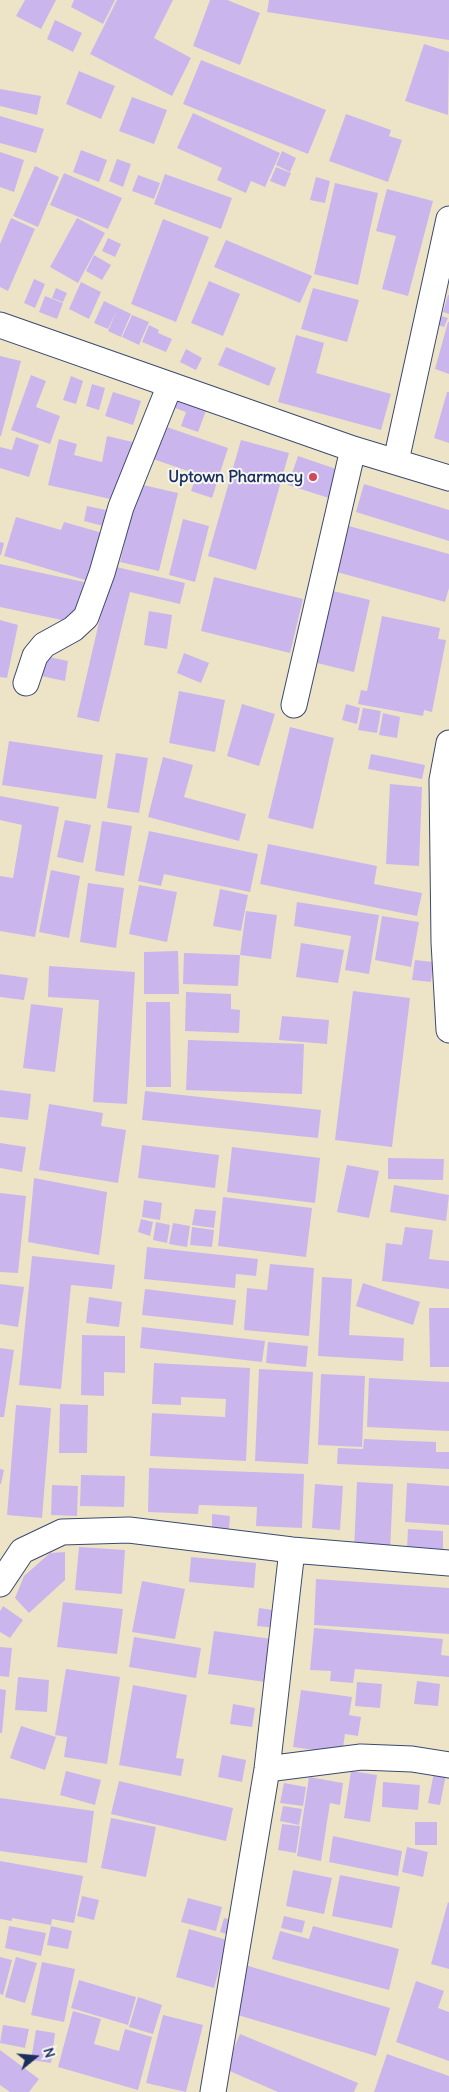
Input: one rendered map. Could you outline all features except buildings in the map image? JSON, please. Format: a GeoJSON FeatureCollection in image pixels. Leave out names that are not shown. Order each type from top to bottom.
{"type":"FeatureCollection","features":[{"type":"Feature","properties":{"kind":"street"},"geometry":{"type":"LineString","coordinates":[[396,461],[449,219]]}},
{"type":"Feature","properties":{"kind":"street"},"geometry":{"type":"LineString","coordinates":[[0,324],[353,449],[449,478]]}},
{"type":"Feature","properties":{"kind":"street"},"geometry":{"type":"LineString","coordinates":[[26,683],[35,656],[44,645],[73,629],[86,617],[102,573],[122,507],[170,384]]}},
{"type":"Feature","properties":{"kind":"street"},"geometry":{"type":"LineString","coordinates":[[294,704],[353,449]]}},
{"type":"Feature","properties":{"kind":"street"},"geometry":{"type":"LineString","coordinates":[[449,743],[442,780],[449,1030]]}},
{"type":"Feature","properties":{"kind":"street"},"geometry":{"type":"LineString","coordinates":[[0,1584],[22,1551],[62,1532],[129,1530],[292,1550],[449,1563]]}},
{"type":"Feature","properties":{"kind":"street"},"geometry":{"type":"LineString","coordinates":[[212,2092],[267,1769],[292,1550]]}},
{"type":"Feature","properties":{"kind":"street"},"geometry":{"type":"LineString","coordinates":[[267,1769],[361,1757],[412,1759],[449,1765]]}},
{"type":"Feature","properties":{"kind":"place","name":"Uptown Pharmacy"},"geometry":{"type":"Point","coordinates":[313,477]}}]}
